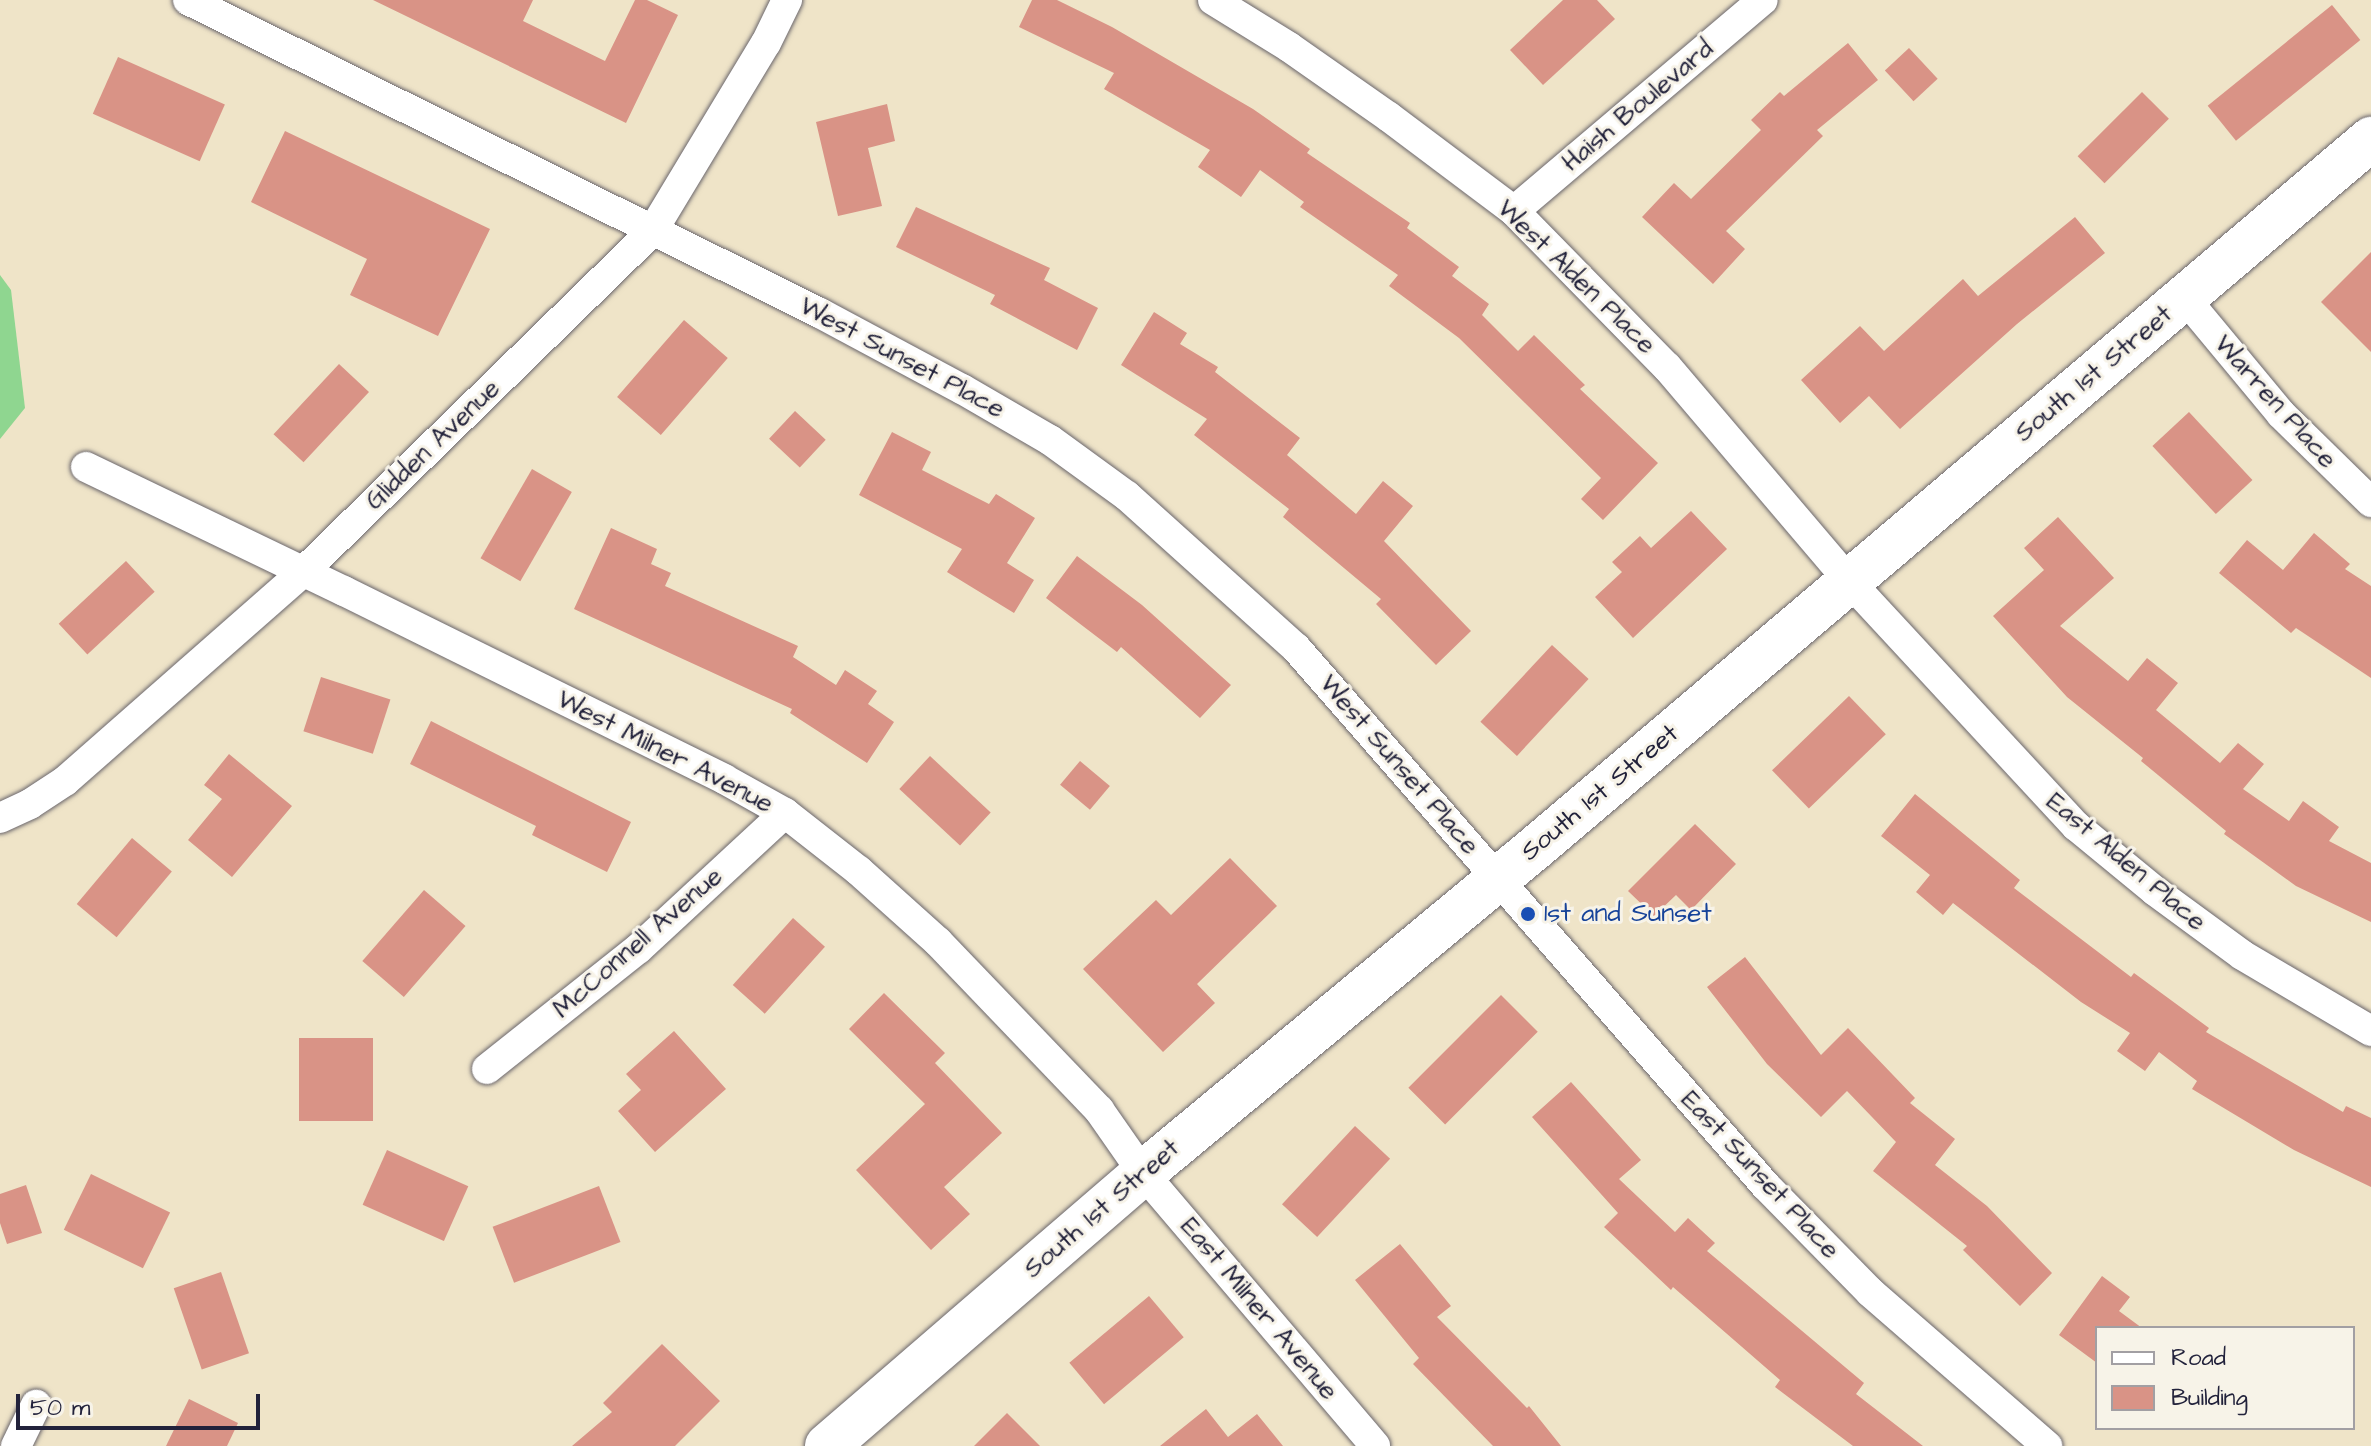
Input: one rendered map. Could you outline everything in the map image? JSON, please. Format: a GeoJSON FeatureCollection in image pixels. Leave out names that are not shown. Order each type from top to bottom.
{"type":"FeatureCollection","features":[{"type":"Feature","properties":{"kind":"street","name":"West Sunset Place"},"geometry":{"type":"LineString","coordinates":[[188,0],[653,230],[962,389],[1050,440],[1127,496],[1296,648],[1498,879]]}},
{"type":"Feature","properties":{"kind":"street","name":"Glidden Avenue"},"geometry":{"type":"LineString","coordinates":[[0,818],[30,804],[65,781],[304,571],[653,230],[766,43],[787,0]]}},
{"type":"Feature","properties":{"kind":"street","name":"West Alden Place"},"geometry":{"type":"LineString","coordinates":[[1213,0],[1289,47],[1389,117],[1514,211],[1667,367],[1850,582]]}},
{"type":"Feature","properties":{"kind":"street","name":"Haish Boulevard"},"geometry":{"type":"LineString","coordinates":[[1514,211],[1763,0]]}},
{"type":"Feature","properties":{"kind":"street","name":"South 1st Street"},"geometry":{"type":"LineString","coordinates":[[827,1446],[1143,1173],[1498,879],[2371,139]]}},
{"type":"Feature","properties":{"kind":"street","name":"Warren Place"},"geometry":{"type":"LineString","coordinates":[[2184,297],[2281,414],[2371,502]]}},
{"type":"Feature","properties":{"kind":"street","name":"West Milner Avenue"},"geometry":{"type":"LineString","coordinates":[[86,467],[304,571],[724,779],[785,813],[859,871],[938,942],[1099,1110],[1143,1173]]}},
{"type":"Feature","properties":{"kind":"street","name":"East Alden Place"},"geometry":{"type":"LineString","coordinates":[[1850,582],[2076,826],[2155,891],[2242,955],[2371,1031]]}},
{"type":"Feature","properties":{"kind":"street","name":"McConnell Avenue"},"geometry":{"type":"LineString","coordinates":[[487,1069],[638,949],[785,813]]}},
{"type":"Feature","properties":{"kind":"street","name":"East Sunset Place"},"geometry":{"type":"LineString","coordinates":[[1498,879],[1766,1186],[1870,1292],[2047,1446]]}},
{"type":"Feature","properties":{"kind":"street","name":"East Milner Avenue"},"geometry":{"type":"LineString","coordinates":[[1143,1173],[1375,1446]]}},
{"type":"Feature","properties":{"kind":"street"},"geometry":{"type":"LineString","coordinates":[[16,1446],[36,1405]]}},
{"type":"Feature","properties":{"kind":"green space"},"geometry":{"type":"Polygon","coordinates":[[[0,275],[11,290],[25,408],[0,439],[0,275]]]}},
{"type":"Feature","properties":{"kind":"building"},"geometry":{"type":"Polygon","coordinates":[[[373,0],[533,0],[523,21],[605,61],[635,0],[647,0],[678,15],[626,123],[373,0]]]}},
{"type":"Feature","properties":{"kind":"building"},"geometry":{"type":"Polygon","coordinates":[[[1032,0],[1057,0],[1112,27],[1253,109],[1310,149],[1307,153],[1410,223],[1407,228],[1459,267],[1452,276],[1489,304],[1482,315],[1518,351],[1534,335],[1585,385],[1580,389],[1658,463],[1603,520],[1581,499],[1601,478],[1459,338],[1389,286],[1398,275],[1300,207],[1304,202],[1260,170],[1241,197],[1198,167],[1210,150],[1104,89],[1114,73],[1019,27],[1032,0]]]}},
{"type":"Feature","properties":{"kind":"building"},"geometry":{"type":"Polygon","coordinates":[[[1563,0],[1597,0],[1615,19],[1543,85],[1510,50],[1563,0]]]}},
{"type":"Feature","properties":{"kind":"building"},"geometry":{"type":"Polygon","coordinates":[[[2332,5],[2360,40],[2236,141],[2208,106],[2332,5]]]}},
{"type":"Feature","properties":{"kind":"building"},"geometry":{"type":"Polygon","coordinates":[[[1848,43],[1878,80],[1817,130],[1823,136],[1726,231],[1745,249],[1713,284],[1642,217],[1674,183],[1691,199],[1761,130],[1751,120],[1780,92],[1784,96],[1848,43]]]}},
{"type":"Feature","properties":{"kind":"building"},"geometry":{"type":"Polygon","coordinates":[[[1909,48],[1938,79],[1914,101],[1885,71],[1909,48]]]}},
{"type":"Feature","properties":{"kind":"building"},"geometry":{"type":"Polygon","coordinates":[[[118,57],[225,105],[200,161],[93,114],[118,57]]]}},
{"type":"Feature","properties":{"kind":"building"},"geometry":{"type":"Polygon","coordinates":[[[2142,92],[2169,119],[2105,183],[2078,156],[2142,92]]]}},
{"type":"Feature","properties":{"kind":"building"},"geometry":{"type":"Polygon","coordinates":[[[887,104],[895,141],[868,148],[882,206],[838,216],[816,122],[887,104]]]}},
{"type":"Feature","properties":{"kind":"building"},"geometry":{"type":"Polygon","coordinates":[[[285,131],[490,229],[438,336],[350,295],[367,259],[251,202],[285,131]]]}},
{"type":"Feature","properties":{"kind":"building"},"geometry":{"type":"Polygon","coordinates":[[[916,207],[1050,268],[1044,280],[1098,308],[1077,350],[990,304],[995,295],[896,247],[916,207]]]}},
{"type":"Feature","properties":{"kind":"building"},"geometry":{"type":"Polygon","coordinates":[[[2075,217],[2105,253],[2017,324],[1900,429],[1869,396],[1840,423],[1801,380],[1860,326],[1884,351],[1963,279],[1978,296],[2075,217]]]}},
{"type":"Feature","properties":{"kind":"building"},"geometry":{"type":"Polygon","coordinates":[[[2371,252],[2371,352],[2321,302],[2371,252]]]}},
{"type":"Feature","properties":{"kind":"building"},"geometry":{"type":"Polygon","coordinates":[[[1154,312],[1187,333],[1180,344],[1218,367],[1215,372],[1300,438],[1287,455],[1356,514],[1383,481],[1413,506],[1384,541],[1471,631],[1436,665],[1376,604],[1381,599],[1283,517],[1289,509],[1194,435],[1207,419],[1121,365],[1154,312]]]}},
{"type":"Feature","properties":{"kind":"building"},"geometry":{"type":"Polygon","coordinates":[[[684,320],[728,358],[661,435],[617,397],[684,320]]]}},
{"type":"Feature","properties":{"kind":"building"},"geometry":{"type":"Polygon","coordinates":[[[339,364],[369,392],[304,462],[274,434],[339,364]]]}},
{"type":"Feature","properties":{"kind":"building"},"geometry":{"type":"Polygon","coordinates":[[[795,411],[826,440],[800,467],[769,439],[795,411]]]}},
{"type":"Feature","properties":{"kind":"building"},"geometry":{"type":"Polygon","coordinates":[[[2189,412],[2252,480],[2216,514],[2152,446],[2189,412]]]}},
{"type":"Feature","properties":{"kind":"building"},"geometry":{"type":"Polygon","coordinates":[[[892,432],[931,452],[922,470],[989,504],[996,494],[1035,518],[1007,563],[1034,580],[1014,613],[947,572],[962,549],[859,495],[892,432]]]}},
{"type":"Feature","properties":{"kind":"building"},"geometry":{"type":"Polygon","coordinates":[[[532,469],[572,492],[520,581],[481,558],[532,469]]]}},
{"type":"Feature","properties":{"kind":"building"},"geometry":{"type":"Polygon","coordinates":[[[1691,511],[1727,549],[1633,638],[1595,597],[1622,572],[1612,562],[1640,536],[1651,548],[1691,511]]]}},
{"type":"Feature","properties":{"kind":"building"},"geometry":{"type":"Polygon","coordinates":[[[2058,517],[2114,578],[2060,626],[2128,681],[2147,658],[2178,683],[2156,710],[2220,763],[2238,743],[2264,764],[2243,789],[2289,821],[2303,801],[2339,827],[2329,841],[2371,863],[2371,922],[2296,886],[2224,834],[2226,831],[2141,761],[2143,758],[2067,697],[1993,616],[2044,570],[2024,548],[2058,517]]]}},
{"type":"Feature","properties":{"kind":"building"},"geometry":{"type":"Polygon","coordinates":[[[611,528],[657,549],[651,564],[671,573],[665,586],[798,646],[793,657],[836,685],[845,670],[877,691],[868,704],[894,722],[867,763],[790,713],[792,709],[574,609],[611,528]]]}},
{"type":"Feature","properties":{"kind":"building"},"geometry":{"type":"Polygon","coordinates":[[[2314,533],[2350,564],[2345,569],[2371,586],[2371,678],[2296,628],[2291,633],[2219,573],[2247,540],[2283,570],[2314,533]]]}},
{"type":"Feature","properties":{"kind":"building"},"geometry":{"type":"Polygon","coordinates":[[[1077,556],[1142,605],[1231,685],[1200,718],[1121,647],[1117,652],[1046,598],[1077,556]]]}},
{"type":"Feature","properties":{"kind":"building"},"geometry":{"type":"Polygon","coordinates":[[[126,561],[155,592],[87,654],[59,624],[126,561]]]}},
{"type":"Feature","properties":{"kind":"building"},"geometry":{"type":"Polygon","coordinates":[[[1552,645],[1589,679],[1517,756],[1480,722],[1552,645]]]}},
{"type":"Feature","properties":{"kind":"building"},"geometry":{"type":"Polygon","coordinates":[[[321,677],[390,700],[373,754],[303,731],[321,677]]]}},
{"type":"Feature","properties":{"kind":"building"},"geometry":{"type":"Polygon","coordinates":[[[1849,696],[1886,734],[1809,808],[1772,770],[1849,696]]]}},
{"type":"Feature","properties":{"kind":"building"},"geometry":{"type":"Polygon","coordinates":[[[431,721],[631,822],[607,872],[532,835],[536,826],[410,764],[431,721]]]}},
{"type":"Feature","properties":{"kind":"building"},"geometry":{"type":"Polygon","coordinates":[[[229,754],[292,806],[232,877],[188,840],[222,799],[204,785],[229,754]]]}},
{"type":"Feature","properties":{"kind":"building"},"geometry":{"type":"Polygon","coordinates":[[[930,756],[991,813],[960,846],[899,789],[930,756]]]}},
{"type":"Feature","properties":{"kind":"building"},"geometry":{"type":"Polygon","coordinates":[[[1080,761],[1110,786],[1090,810],[1060,785],[1080,761]]]}},
{"type":"Feature","properties":{"kind":"building"},"geometry":{"type":"Polygon","coordinates":[[[1915,794],[2020,880],[2014,888],[2131,977],[2134,973],[2209,1028],[2206,1032],[2343,1112],[2346,1106],[2371,1118],[2371,1187],[2294,1150],[2192,1089],[2197,1081],[2159,1052],[2145,1071],[2117,1051],[2130,1033],[2081,1002],[1953,903],[1943,915],[1916,892],[1930,875],[1881,836],[1915,794]]]}},
{"type":"Feature","properties":{"kind":"building"},"geometry":{"type":"Polygon","coordinates":[[[1695,824],[1736,864],[1691,910],[1676,895],[1654,916],[1628,891],[1695,824]]]}},
{"type":"Feature","properties":{"kind":"building"},"geometry":{"type":"Polygon","coordinates":[[[132,838],[172,871],[117,937],[77,904],[132,838]]]}},
{"type":"Feature","properties":{"kind":"building"},"geometry":{"type":"Polygon","coordinates":[[[1230,858],[1277,906],[1197,984],[1215,1003],[1163,1052],[1083,969],[1156,900],[1171,915],[1230,858]]]}},
{"type":"Feature","properties":{"kind":"building"},"geometry":{"type":"Polygon","coordinates":[[[424,890],[466,926],[404,997],[362,961],[424,890]]]}},
{"type":"Feature","properties":{"kind":"building"},"geometry":{"type":"Polygon","coordinates":[[[793,918],[825,947],[765,1014],[733,985],[793,918]]]}},
{"type":"Feature","properties":{"kind":"building"},"geometry":{"type":"Polygon","coordinates":[[[1745,957],[1821,1055],[1848,1028],[1915,1098],[1910,1103],[1955,1139],[1935,1165],[1987,1206],[2052,1273],[2020,1306],[1963,1250],[1967,1246],[1873,1171],[1896,1142],[1847,1091],[1821,1117],[1767,1064],[1707,987],[1745,957]]]}},
{"type":"Feature","properties":{"kind":"building"},"geometry":{"type":"Polygon","coordinates":[[[884,993],[945,1053],[935,1063],[1002,1133],[944,1187],[970,1214],[931,1250],[856,1170],[925,1104],[849,1029],[884,993]]]}},
{"type":"Feature","properties":{"kind":"building"},"geometry":{"type":"Polygon","coordinates":[[[1501,995],[1538,1032],[1445,1124],[1408,1088],[1501,995]]]}},
{"type":"Feature","properties":{"kind":"building"},"geometry":{"type":"Polygon","coordinates":[[[674,1031],[726,1089],[655,1152],[618,1111],[641,1090],[626,1074],[674,1031]]]}},
{"type":"Feature","properties":{"kind":"building"},"geometry":{"type":"Polygon","coordinates":[[[299,1038],[373,1038],[373,1121],[299,1121],[299,1038]]]}},
{"type":"Feature","properties":{"kind":"building"},"geometry":{"type":"Polygon","coordinates":[[[1571,1082],[1641,1160],[1619,1179],[1675,1232],[1688,1218],[1715,1243],[1707,1251],[1864,1383],[1856,1394],[1923,1446],[1853,1446],[1775,1387],[1780,1380],[1673,1287],[1671,1290],[1604,1227],[1618,1213],[1532,1117],[1571,1082]]]}},
{"type":"Feature","properties":{"kind":"building"},"geometry":{"type":"Polygon","coordinates":[[[1355,1126],[1390,1159],[1317,1237],[1282,1204],[1355,1126]]]}},
{"type":"Feature","properties":{"kind":"building"},"geometry":{"type":"Polygon","coordinates":[[[387,1150],[468,1186],[444,1241],[363,1205],[387,1150]]]}},
{"type":"Feature","properties":{"kind":"building"},"geometry":{"type":"Polygon","coordinates":[[[91,1174],[170,1213],[143,1268],[64,1230],[91,1174]]]}},
{"type":"Feature","properties":{"kind":"building"},"geometry":{"type":"Polygon","coordinates":[[[26,1185],[42,1233],[7,1244],[0,1223],[0,1194],[26,1185]]]}},
{"type":"Feature","properties":{"kind":"building"},"geometry":{"type":"Polygon","coordinates":[[[599,1186],[621,1242],[514,1283],[493,1227],[599,1186]]]}},
{"type":"Feature","properties":{"kind":"building"},"geometry":{"type":"Polygon","coordinates":[[[1400,1244],[1451,1306],[1437,1317],[1527,1408],[1529,1406],[1561,1446],[1493,1446],[1413,1364],[1419,1358],[1355,1280],[1400,1244]]]}},
{"type":"Feature","properties":{"kind":"building"},"geometry":{"type":"Polygon","coordinates":[[[221,1272],[249,1353],[202,1370],[174,1288],[221,1272]]]}},
{"type":"Feature","properties":{"kind":"building"},"geometry":{"type":"Polygon","coordinates":[[[2102,1276],[2130,1297],[2119,1311],[2139,1326],[2095,1326],[2095,1362],[2059,1335],[2102,1276]]]}},
{"type":"Feature","properties":{"kind":"building"},"geometry":{"type":"Polygon","coordinates":[[[1149,1296],[1184,1337],[1104,1404],[1069,1363],[1149,1296]]]}},
{"type":"Feature","properties":{"kind":"building"},"geometry":{"type":"Polygon","coordinates":[[[662,1344],[720,1401],[675,1446],[572,1446],[612,1412],[603,1403],[662,1344]]]}},
{"type":"Feature","properties":{"kind":"building"},"geometry":{"type":"Polygon","coordinates":[[[189,1399],[238,1423],[227,1446],[166,1446],[189,1399]]]}},
{"type":"Feature","properties":{"kind":"building"},"geometry":{"type":"Polygon","coordinates":[[[1206,1409],[1228,1437],[1257,1414],[1283,1446],[1160,1446],[1206,1409]]]}},
{"type":"Feature","properties":{"kind":"building"},"geometry":{"type":"Polygon","coordinates":[[[1007,1413],[1040,1446],[974,1446],[1007,1413]]]}},
{"type":"Feature","properties":{"kind":"place","name":"1st and Sunset"},"geometry":{"type":"Point","coordinates":[1528,914]}}]}
